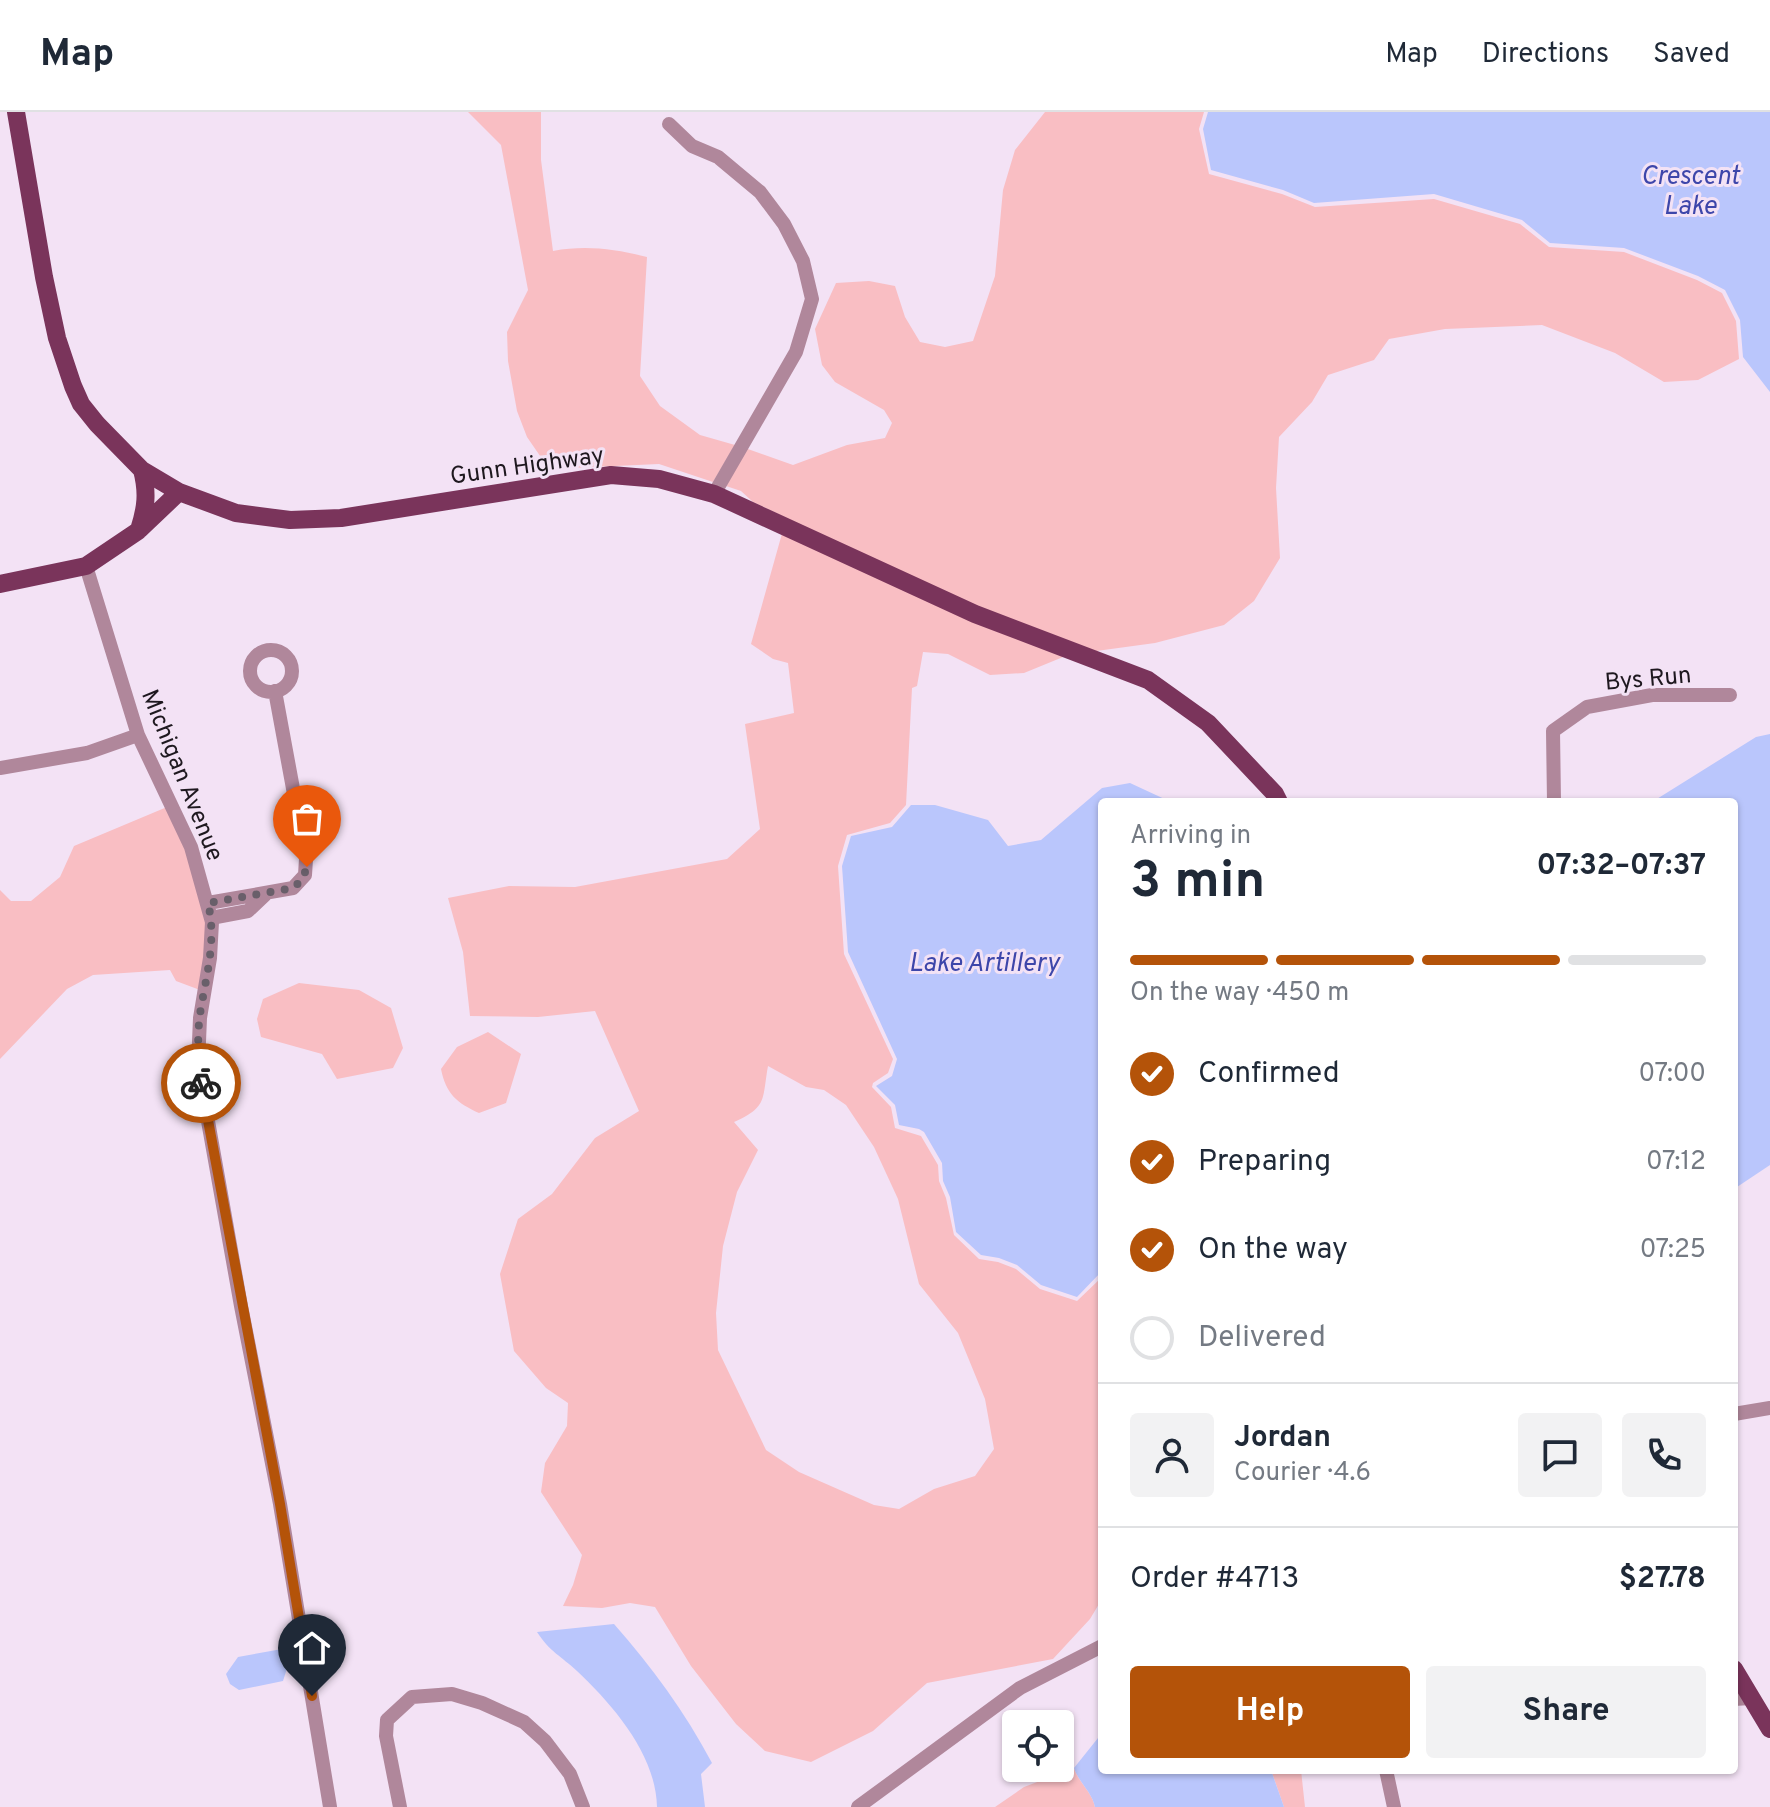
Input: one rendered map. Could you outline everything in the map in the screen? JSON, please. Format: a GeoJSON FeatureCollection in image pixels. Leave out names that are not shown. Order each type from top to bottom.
{"type":"FeatureCollection","features":[{"type":"Feature","properties":{"kind":"main road","name":"Gunn Highway"},"geometry":{"type":"LineString","coordinates":[[16,112],[52,315],[73,386],[81,404],[97,424],[142,470],[179,492],[236,513],[290,520],[341,518],[611,475],[659,479],[714,494],[975,614],[1148,680],[1208,723],[1277,798]]}},
{"type":"Feature","properties":{"kind":"main road"},"geometry":{"type":"LineString","coordinates":[[138,531],[146,509],[147,489],[142,470]]}},
{"type":"Feature","properties":{"kind":"main road"},"geometry":{"type":"LineString","coordinates":[[0,584],[86,566],[138,531],[179,492]]}},
{"type":"Feature","properties":{"kind":"main road"},"geometry":{"type":"LineString","coordinates":[[1742,1698],[1770,1729]]}},
{"type":"Feature","properties":{"kind":"street"},"geometry":{"type":"LineString","coordinates":[[669,124],[692,146],[718,157],[760,192],[784,224],[803,261],[812,299],[796,352],[714,494]]}},
{"type":"Feature","properties":{"kind":"street","name":"Michigan Avenue"},"geometry":{"type":"LineString","coordinates":[[86,566],[138,735],[191,847],[211,918],[210,958],[200,1018],[198,1065],[280,1504],[330,1807]]}},
{"type":"Feature","properties":{"kind":"street"},"geometry":{"type":"LineString","coordinates":[[208,903],[265,894],[299,884],[307,867],[275,691]]}},
{"type":"Feature","properties":{"kind":"street","name":"Bys Run"},"geometry":{"type":"LineString","coordinates":[[1554,798],[1553,731],[1587,707],[1652,695],[1730,695]]}},
{"type":"Feature","properties":{"kind":"street"},"geometry":{"type":"LineString","coordinates":[[0,768],[87,753],[138,735]]}},
{"type":"Feature","properties":{"kind":"street"},"geometry":{"type":"LineString","coordinates":[[211,918],[248,911],[265,894]]}},
{"type":"Feature","properties":{"kind":"street"},"geometry":{"type":"LineString","coordinates":[[1738,1413],[1770,1408]]}},
{"type":"Feature","properties":{"kind":"street"},"geometry":{"type":"LineString","coordinates":[[858,1807],[1020,1688],[1098,1648]]}},
{"type":"Feature","properties":{"kind":"street"},"geometry":{"type":"LineString","coordinates":[[400,1807],[386,1736],[387,1720],[412,1697],[452,1694],[482,1703],[524,1722],[545,1741],[570,1774],[583,1807]]}},
{"type":"Feature","properties":{"kind":"street"},"geometry":{"type":"LineString","coordinates":[[1387,1774],[1394,1807]]}},
{"type":"Feature","properties":{"kind":"shaded area"},"geometry":{"type":"Polygon","coordinates":[[[468,112],[541,112],[541,160],[553,251],[600,249],[647,257],[640,376],[660,406],[700,435],[735,445],[713,482],[659,464],[571,468],[547,466],[527,437],[517,411],[508,361],[507,332],[528,290],[501,145],[468,112]]]}},
{"type":"Feature","properties":{"kind":"shaded area"},"geometry":{"type":"Polygon","coordinates":[[[1045,112],[1204,112],[1199,129],[1209,174],[1282,194],[1315,207],[1434,199],[1520,224],[1549,247],[1624,252],[1722,293],[1736,321],[1739,359],[1698,380],[1664,382],[1615,353],[1542,325],[1445,329],[1389,339],[1374,360],[1328,375],[1312,402],[1279,437],[1276,488],[1280,558],[1254,601],[1224,625],[1155,643],[1089,652],[976,609],[753,502],[741,491],[723,485],[745,448],[793,465],[847,445],[885,438],[892,423],[884,410],[835,382],[822,365],[815,329],[836,283],[869,281],[895,286],[905,317],[920,342],[945,347],[973,341],[995,276],[1003,190],[1015,150],[1045,112]]]}},
{"type":"Feature","properties":{"kind":"shaded area"},"geometry":{"type":"Polygon","coordinates":[[[783,530],[1068,655],[1024,673],[990,675],[948,654],[923,652],[917,686],[912,688],[906,805],[890,823],[847,835],[838,866],[844,954],[893,1059],[888,1073],[872,1087],[891,1107],[895,1128],[921,1136],[938,1165],[939,1181],[954,1235],[979,1259],[1016,1269],[1040,1289],[1077,1301],[1098,1281],[1098,1606],[1090,1619],[1053,1659],[927,1683],[873,1731],[811,1762],[765,1751],[736,1724],[691,1666],[655,1607],[630,1603],[602,1608],[563,1606],[582,1555],[541,1492],[545,1463],[567,1426],[568,1403],[546,1388],[514,1351],[500,1274],[518,1219],[552,1194],[595,1138],[639,1111],[595,1011],[538,1017],[470,1016],[463,952],[448,898],[509,886],[575,887],[727,859],[760,829],[745,724],[794,713],[788,663],[773,659],[751,644],[783,530]],[[768,1066],[762,1101],[753,1112],[734,1122],[758,1150],[737,1192],[723,1246],[716,1313],[718,1350],[766,1450],[799,1472],[874,1505],[899,1509],[934,1489],[975,1476],[994,1449],[985,1399],[958,1333],[919,1284],[898,1199],[874,1147],[846,1105],[824,1090],[806,1087],[768,1066]]]}},
{"type":"Feature","properties":{"kind":"shaded area"},"geometry":{"type":"Polygon","coordinates":[[[167,807],[188,855],[203,905],[206,946],[200,990],[176,981],[170,970],[93,975],[67,989],[0,1059],[0,890],[11,901],[31,901],[60,877],[74,846],[167,807]]]}},
{"type":"Feature","properties":{"kind":"shaded area"},"geometry":{"type":"Polygon","coordinates":[[[299,983],[359,990],[391,1008],[403,1048],[393,1068],[337,1079],[322,1054],[261,1037],[257,1019],[263,999],[299,983]]]}},
{"type":"Feature","properties":{"kind":"shaded area"},"geometry":{"type":"Polygon","coordinates":[[[488,1032],[521,1054],[506,1103],[479,1113],[454,1097],[441,1069],[457,1047],[488,1032]]]}},
{"type":"Feature","properties":{"kind":"shaded area"},"geometry":{"type":"Polygon","coordinates":[[[1074,1768],[1095,1807],[995,1807],[1024,1787],[1037,1782],[1074,1782],[1074,1768]]]}},
{"type":"Feature","properties":{"kind":"shaded area"},"geometry":{"type":"Polygon","coordinates":[[[1272,1774],[1301,1774],[1305,1807],[1284,1807],[1272,1774]]]}},
{"type":"Feature","properties":{"kind":"water","name":"Crescent Lake"},"geometry":{"type":"Polygon","coordinates":[[[1208,112],[1770,112],[1770,392],[1743,357],[1740,320],[1725,290],[1698,276],[1624,248],[1550,243],[1522,220],[1434,194],[1314,203],[1283,190],[1211,170],[1203,129],[1208,112]]]}},
{"type":"Feature","properties":{"kind":"water"},"geometry":{"type":"Polygon","coordinates":[[[1770,734],[1770,1165],[1738,1186],[1738,798],[1658,798],[1756,737],[1770,734]]]}},
{"type":"Feature","properties":{"kind":"water","name":"Lake Artillery"},"geometry":{"type":"Polygon","coordinates":[[[1130,783],[1162,798],[1098,798],[1098,1275],[1077,1297],[1041,1285],[1017,1265],[981,1255],[956,1232],[950,1197],[943,1181],[942,1163],[924,1132],[899,1125],[895,1105],[876,1086],[892,1076],[897,1059],[848,952],[842,866],[851,836],[892,827],[911,805],[935,805],[988,820],[1008,846],[1041,840],[1102,788],[1130,783]]]}},
{"type":"Feature","properties":{"kind":"water"},"geometry":{"type":"Polygon","coordinates":[[[614,1624],[667,1690],[712,1763],[701,1774],[705,1807],[657,1807],[649,1769],[630,1733],[605,1700],[537,1632],[614,1624]]]}},
{"type":"Feature","properties":{"kind":"water"},"geometry":{"type":"Polygon","coordinates":[[[282,1649],[290,1659],[283,1681],[239,1690],[230,1684],[226,1674],[238,1657],[282,1649]]]}},
{"type":"Feature","properties":{"kind":"water"},"geometry":{"type":"Polygon","coordinates":[[[1098,1738],[1098,1774],[1272,1774],[1284,1807],[1095,1807],[1074,1768],[1098,1738]]]}},
{"type":"Feature","properties":{"kind":"way so far"},"geometry":{"type":"LineString","coordinates":[[201,1083],[198,1065],[200,1018],[210,958],[212,922],[208,903],[293,888],[302,880],[307,867]]}},
{"type":"Feature","properties":{"kind":"route"},"geometry":{"type":"LineString","coordinates":[[201,1083],[280,1504],[312,1696]]}}]}
